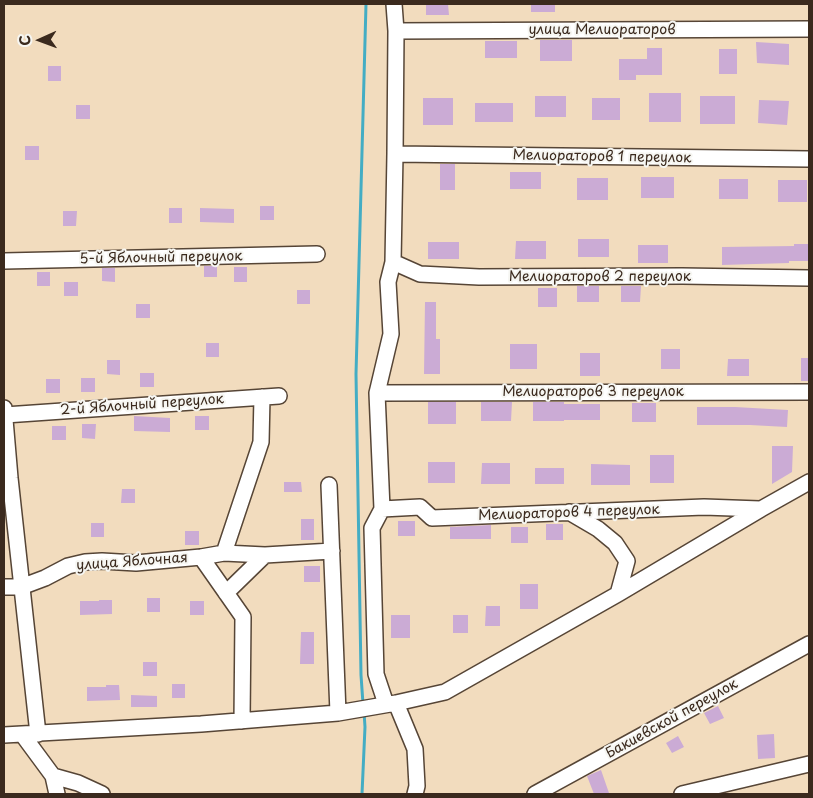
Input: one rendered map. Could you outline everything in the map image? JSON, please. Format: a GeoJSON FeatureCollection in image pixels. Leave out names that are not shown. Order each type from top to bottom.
{"type":"FeatureCollection","features":[{"type":"Feature","properties":{"kind":"street"},"geometry":{"type":"LineString","coordinates":[[394,4],[396,32],[395,154],[392,262],[388,282],[391,334],[377,393],[382,509],[372,528],[376,674],[414,748],[415,794]]}},
{"type":"Feature","properties":{"kind":"street","name":"улица Мелиораторов"},"geometry":{"type":"LineString","coordinates":[[396,32],[809,29]]}},
{"type":"Feature","properties":{"kind":"street","name":"Мелиораторов 1 переулок"},"geometry":{"type":"LineString","coordinates":[[395,154],[809,159]]}},
{"type":"Feature","properties":{"kind":"street","name":"5-й Яблочный переулок"},"geometry":{"type":"LineString","coordinates":[[4,261],[318,254]]}},
{"type":"Feature","properties":{"kind":"street","name":"Мелиораторов 2 переулок"},"geometry":{"type":"LineString","coordinates":[[392,262],[420,274],[478,277],[682,276],[809,278]]}},
{"type":"Feature","properties":{"kind":"street","name":"Мелиораторов 3 переулок"},"geometry":{"type":"LineString","coordinates":[[377,393],[809,392]]}},
{"type":"Feature","properties":{"kind":"street","name":"2-й Яблочный переулок"},"geometry":{"type":"LineString","coordinates":[[4,411],[279,396]]}},
{"type":"Feature","properties":{"kind":"street"},"geometry":{"type":"LineString","coordinates":[[224,553],[261,442],[262,397]]}},
{"type":"Feature","properties":{"kind":"street"},"geometry":{"type":"LineString","coordinates":[[4,411],[7,478],[38,734]]}},
{"type":"Feature","properties":{"kind":"street"},"geometry":{"type":"LineString","coordinates":[[4,735],[242,721],[338,713],[446,692],[809,482]]}},
{"type":"Feature","properties":{"kind":"street"},"geometry":{"type":"LineString","coordinates":[[329,485],[338,713]]}},
{"type":"Feature","properties":{"kind":"street","name":"Мелиораторов 4 переулок"},"geometry":{"type":"LineString","coordinates":[[382,509],[420,507],[432,518],[704,507],[761,509]]}},
{"type":"Feature","properties":{"kind":"street"},"geometry":{"type":"LineString","coordinates":[[569,512],[598,529],[615,543],[627,561],[618,594]]}},
{"type":"Feature","properties":{"kind":"street","name":"улица Яблочная"},"geometry":{"type":"LineString","coordinates":[[4,587],[21,587],[45,578],[68,566],[85,562],[136,563],[224,553],[265,555],[332,552]]}},
{"type":"Feature","properties":{"kind":"street"},"geometry":{"type":"LineString","coordinates":[[226,593],[265,555]]}},
{"type":"Feature","properties":{"kind":"street"},"geometry":{"type":"LineString","coordinates":[[201,557],[243,617],[242,721]]}},
{"type":"Feature","properties":{"kind":"street","name":"Бакиевской переулок"},"geometry":{"type":"LineString","coordinates":[[535,794],[809,644]]}},
{"type":"Feature","properties":{"kind":"street"},"geometry":{"type":"LineString","coordinates":[[22,734],[53,776],[57,794]]}},
{"type":"Feature","properties":{"kind":"street"},"geometry":{"type":"LineString","coordinates":[[682,794],[809,764]]}},
{"type":"Feature","properties":{"kind":"street"},"geometry":{"type":"LineString","coordinates":[[53,776],[102,794]]}},
{"type":"Feature","properties":{"kind":"building"},"geometry":{"type":"Polygon","coordinates":[[[426,4],[448,4],[449,15],[426,15],[426,4]]]}},
{"type":"Feature","properties":{"kind":"building"},"geometry":{"type":"Polygon","coordinates":[[[531,4],[555,4],[555,12],[531,12],[531,4]]]}},
{"type":"Feature","properties":{"kind":"building"},"geometry":{"type":"Polygon","coordinates":[[[540,40],[572,40],[572,61],[540,61],[540,40]]]}},
{"type":"Feature","properties":{"kind":"building"},"geometry":{"type":"Polygon","coordinates":[[[485,41],[517,41],[517,58],[485,58],[485,41]]]}},
{"type":"Feature","properties":{"kind":"building"},"geometry":{"type":"Polygon","coordinates":[[[756,42],[789,44],[789,65],[757,63],[756,42]]]}},
{"type":"Feature","properties":{"kind":"building"},"geometry":{"type":"Polygon","coordinates":[[[647,48],[662,48],[662,75],[636,75],[636,80],[619,80],[619,59],[647,59],[647,48]]]}},
{"type":"Feature","properties":{"kind":"building"},"geometry":{"type":"Polygon","coordinates":[[[719,49],[737,49],[737,74],[719,74],[719,49]]]}},
{"type":"Feature","properties":{"kind":"building"},"geometry":{"type":"Polygon","coordinates":[[[48,66],[61,66],[61,81],[48,81],[48,66]]]}},
{"type":"Feature","properties":{"kind":"building"},"geometry":{"type":"Polygon","coordinates":[[[649,93],[681,93],[681,122],[649,122],[649,93]]]}},
{"type":"Feature","properties":{"kind":"building"},"geometry":{"type":"Polygon","coordinates":[[[535,96],[566,96],[566,117],[535,117],[535,96]]]}},
{"type":"Feature","properties":{"kind":"building"},"geometry":{"type":"Polygon","coordinates":[[[700,96],[735,96],[735,124],[700,124],[700,96]]]}},
{"type":"Feature","properties":{"kind":"building"},"geometry":{"type":"Polygon","coordinates":[[[423,98],[453,98],[453,125],[423,125],[423,98]]]}},
{"type":"Feature","properties":{"kind":"building"},"geometry":{"type":"Polygon","coordinates":[[[592,98],[620,98],[620,120],[592,120],[592,98]]]}},
{"type":"Feature","properties":{"kind":"building"},"geometry":{"type":"Polygon","coordinates":[[[759,100],[789,101],[787,125],[758,123],[759,100]]]}},
{"type":"Feature","properties":{"kind":"building"},"geometry":{"type":"Polygon","coordinates":[[[475,103],[513,103],[513,122],[475,122],[475,103]]]}},
{"type":"Feature","properties":{"kind":"building"},"geometry":{"type":"Polygon","coordinates":[[[76,105],[90,105],[90,119],[76,119],[76,105]]]}},
{"type":"Feature","properties":{"kind":"building"},"geometry":{"type":"Polygon","coordinates":[[[25,146],[39,146],[39,160],[25,160],[25,146]]]}},
{"type":"Feature","properties":{"kind":"building"},"geometry":{"type":"Polygon","coordinates":[[[440,164],[455,164],[455,190],[440,190],[440,164]]]}},
{"type":"Feature","properties":{"kind":"building"},"geometry":{"type":"Polygon","coordinates":[[[510,172],[541,172],[541,189],[510,189],[510,172]]]}},
{"type":"Feature","properties":{"kind":"building"},"geometry":{"type":"Polygon","coordinates":[[[641,177],[674,177],[674,198],[641,198],[641,177]]]}},
{"type":"Feature","properties":{"kind":"building"},"geometry":{"type":"Polygon","coordinates":[[[577,178],[608,178],[608,200],[577,200],[577,178]]]}},
{"type":"Feature","properties":{"kind":"building"},"geometry":{"type":"Polygon","coordinates":[[[719,179],[748,179],[748,199],[719,199],[719,179]]]}},
{"type":"Feature","properties":{"kind":"building"},"geometry":{"type":"Polygon","coordinates":[[[778,180],[807,180],[807,202],[778,202],[778,180]]]}},
{"type":"Feature","properties":{"kind":"building"},"geometry":{"type":"Polygon","coordinates":[[[260,206],[274,206],[274,220],[260,220],[260,206]]]}},
{"type":"Feature","properties":{"kind":"building"},"geometry":{"type":"Polygon","coordinates":[[[169,208],[182,208],[182,223],[169,223],[169,208]]]}},
{"type":"Feature","properties":{"kind":"building"},"geometry":{"type":"Polygon","coordinates":[[[200,208],[234,209],[234,223],[200,222],[200,208]]]}},
{"type":"Feature","properties":{"kind":"building"},"geometry":{"type":"Polygon","coordinates":[[[63,211],[77,211],[76,226],[63,226],[63,211]]]}},
{"type":"Feature","properties":{"kind":"building"},"geometry":{"type":"Polygon","coordinates":[[[578,239],[609,239],[609,257],[578,257],[578,239]]]}},
{"type":"Feature","properties":{"kind":"building"},"geometry":{"type":"Polygon","coordinates":[[[516,241],[546,241],[546,259],[515,259],[516,241]]]}},
{"type":"Feature","properties":{"kind":"building"},"geometry":{"type":"Polygon","coordinates":[[[428,242],[459,242],[459,259],[428,259],[428,242]]]}},
{"type":"Feature","properties":{"kind":"building"},"geometry":{"type":"Polygon","coordinates":[[[794,244],[809,244],[809,261],[722,265],[722,247],[794,246],[794,244]]]}},
{"type":"Feature","properties":{"kind":"building"},"geometry":{"type":"Polygon","coordinates":[[[638,245],[668,245],[668,263],[638,263],[638,245]]]}},
{"type":"Feature","properties":{"kind":"building"},"geometry":{"type":"Polygon","coordinates":[[[204,266],[217,266],[217,277],[204,277],[204,266]]]}},
{"type":"Feature","properties":{"kind":"building"},"geometry":{"type":"Polygon","coordinates":[[[234,267],[247,267],[247,282],[234,282],[234,267]]]}},
{"type":"Feature","properties":{"kind":"building"},"geometry":{"type":"Polygon","coordinates":[[[102,268],[115,268],[115,282],[102,281],[102,268]]]}},
{"type":"Feature","properties":{"kind":"building"},"geometry":{"type":"Polygon","coordinates":[[[37,272],[50,272],[50,286],[37,286],[37,272]]]}},
{"type":"Feature","properties":{"kind":"building"},"geometry":{"type":"Polygon","coordinates":[[[64,282],[78,282],[78,296],[64,296],[64,282]]]}},
{"type":"Feature","properties":{"kind":"building"},"geometry":{"type":"Polygon","coordinates":[[[577,286],[599,286],[599,302],[577,302],[577,286]]]}},
{"type":"Feature","properties":{"kind":"building"},"geometry":{"type":"Polygon","coordinates":[[[621,286],[641,286],[640,302],[621,302],[621,286]]]}},
{"type":"Feature","properties":{"kind":"building"},"geometry":{"type":"Polygon","coordinates":[[[538,288],[557,288],[557,307],[538,307],[538,288]]]}},
{"type":"Feature","properties":{"kind":"building"},"geometry":{"type":"Polygon","coordinates":[[[297,290],[310,290],[310,304],[297,304],[297,290]]]}},
{"type":"Feature","properties":{"kind":"building"},"geometry":{"type":"Polygon","coordinates":[[[425,302],[436,302],[436,339],[440,339],[440,374],[424,374],[425,302]]]}},
{"type":"Feature","properties":{"kind":"building"},"geometry":{"type":"Polygon","coordinates":[[[136,304],[150,304],[150,318],[136,318],[136,304]]]}},
{"type":"Feature","properties":{"kind":"building"},"geometry":{"type":"Polygon","coordinates":[[[206,343],[219,343],[219,357],[206,357],[206,343]]]}},
{"type":"Feature","properties":{"kind":"building"},"geometry":{"type":"Polygon","coordinates":[[[510,344],[537,344],[537,369],[510,369],[510,344]]]}},
{"type":"Feature","properties":{"kind":"building"},"geometry":{"type":"Polygon","coordinates":[[[661,349],[680,349],[680,369],[661,369],[661,349]]]}},
{"type":"Feature","properties":{"kind":"building"},"geometry":{"type":"Polygon","coordinates":[[[580,353],[600,353],[600,376],[580,376],[580,353]]]}},
{"type":"Feature","properties":{"kind":"building"},"geometry":{"type":"Polygon","coordinates":[[[801,358],[809,358],[809,381],[801,381],[801,358]]]}},
{"type":"Feature","properties":{"kind":"building"},"geometry":{"type":"Polygon","coordinates":[[[728,359],[749,359],[749,376],[727,376],[728,359]]]}},
{"type":"Feature","properties":{"kind":"building"},"geometry":{"type":"Polygon","coordinates":[[[107,360],[120,360],[120,375],[107,374],[107,360]]]}},
{"type":"Feature","properties":{"kind":"building"},"geometry":{"type":"Polygon","coordinates":[[[140,373],[154,373],[154,387],[140,387],[140,373]]]}},
{"type":"Feature","properties":{"kind":"building"},"geometry":{"type":"Polygon","coordinates":[[[81,378],[95,378],[95,392],[81,392],[81,378]]]}},
{"type":"Feature","properties":{"kind":"building"},"geometry":{"type":"Polygon","coordinates":[[[46,379],[60,379],[60,393],[46,393],[46,379]]]}},
{"type":"Feature","properties":{"kind":"building"},"geometry":{"type":"Polygon","coordinates":[[[428,402],[456,402],[456,424],[428,424],[428,402]]]}},
{"type":"Feature","properties":{"kind":"building"},"geometry":{"type":"Polygon","coordinates":[[[481,402],[512,402],[511,421],[481,421],[481,402]]]}},
{"type":"Feature","properties":{"kind":"building"},"geometry":{"type":"Polygon","coordinates":[[[533,402],[600,404],[600,420],[533,421],[533,402]]]}},
{"type":"Feature","properties":{"kind":"building"},"geometry":{"type":"Polygon","coordinates":[[[632,403],[656,403],[656,422],[632,422],[632,403]]]}},
{"type":"Feature","properties":{"kind":"building"},"geometry":{"type":"Polygon","coordinates":[[[697,407],[788,410],[787,427],[697,425],[697,407]]]}},
{"type":"Feature","properties":{"kind":"building"},"geometry":{"type":"Polygon","coordinates":[[[134,416],[170,418],[170,432],[134,431],[134,416]]]}},
{"type":"Feature","properties":{"kind":"building"},"geometry":{"type":"Polygon","coordinates":[[[195,416],[209,416],[209,430],[195,430],[195,416]]]}},
{"type":"Feature","properties":{"kind":"building"},"geometry":{"type":"Polygon","coordinates":[[[82,424],[96,424],[95,439],[82,438],[82,424]]]}},
{"type":"Feature","properties":{"kind":"building"},"geometry":{"type":"Polygon","coordinates":[[[52,426],[66,426],[66,440],[52,440],[52,426]]]}},
{"type":"Feature","properties":{"kind":"building"},"geometry":{"type":"Polygon","coordinates":[[[772,446],[793,446],[792,472],[772,484],[772,446]]]}},
{"type":"Feature","properties":{"kind":"building"},"geometry":{"type":"Polygon","coordinates":[[[650,455],[674,455],[674,483],[650,483],[650,455]]]}},
{"type":"Feature","properties":{"kind":"building"},"geometry":{"type":"Polygon","coordinates":[[[428,462],[455,462],[455,483],[428,483],[428,462]]]}},
{"type":"Feature","properties":{"kind":"building"},"geometry":{"type":"Polygon","coordinates":[[[482,463],[510,463],[510,484],[481,484],[482,463]]]}},
{"type":"Feature","properties":{"kind":"building"},"geometry":{"type":"Polygon","coordinates":[[[591,464],[630,465],[630,485],[591,485],[591,464]]]}},
{"type":"Feature","properties":{"kind":"building"},"geometry":{"type":"Polygon","coordinates":[[[535,468],[564,468],[564,484],[535,484],[535,468]]]}},
{"type":"Feature","properties":{"kind":"building"},"geometry":{"type":"Polygon","coordinates":[[[284,482],[301,482],[302,492],[284,492],[284,482]]]}},
{"type":"Feature","properties":{"kind":"building"},"geometry":{"type":"Polygon","coordinates":[[[122,489],[135,489],[135,503],[121,503],[122,489]]]}},
{"type":"Feature","properties":{"kind":"building"},"geometry":{"type":"Polygon","coordinates":[[[301,519],[314,519],[314,540],[301,540],[301,519]]]}},
{"type":"Feature","properties":{"kind":"building"},"geometry":{"type":"Polygon","coordinates":[[[398,521],[415,521],[415,536],[398,536],[398,521]]]}},
{"type":"Feature","properties":{"kind":"building"},"geometry":{"type":"Polygon","coordinates":[[[91,523],[104,523],[104,537],[91,537],[91,523]]]}},
{"type":"Feature","properties":{"kind":"building"},"geometry":{"type":"Polygon","coordinates":[[[546,524],[563,524],[563,540],[546,540],[546,524]]]}},
{"type":"Feature","properties":{"kind":"building"},"geometry":{"type":"Polygon","coordinates":[[[491,525],[491,539],[450,539],[450,527],[491,525]]]}},
{"type":"Feature","properties":{"kind":"building"},"geometry":{"type":"Polygon","coordinates":[[[511,527],[528,527],[528,543],[511,543],[511,527]]]}},
{"type":"Feature","properties":{"kind":"building"},"geometry":{"type":"Polygon","coordinates":[[[185,531],[199,531],[199,545],[185,545],[185,531]]]}},
{"type":"Feature","properties":{"kind":"building"},"geometry":{"type":"Polygon","coordinates":[[[304,566],[320,566],[320,582],[304,582],[304,566]]]}},
{"type":"Feature","properties":{"kind":"building"},"geometry":{"type":"Polygon","coordinates":[[[520,584],[538,584],[538,609],[520,609],[520,584]]]}},
{"type":"Feature","properties":{"kind":"building"},"geometry":{"type":"Polygon","coordinates":[[[147,598],[160,598],[160,612],[147,612],[147,598]]]}},
{"type":"Feature","properties":{"kind":"building"},"geometry":{"type":"Polygon","coordinates":[[[112,600],[112,614],[80,615],[80,601],[112,600]]]}},
{"type":"Feature","properties":{"kind":"building"},"geometry":{"type":"Polygon","coordinates":[[[190,601],[204,601],[204,615],[190,615],[190,601]]]}},
{"type":"Feature","properties":{"kind":"building"},"geometry":{"type":"Polygon","coordinates":[[[486,606],[500,606],[500,626],[485,626],[486,606]]]}},
{"type":"Feature","properties":{"kind":"building"},"geometry":{"type":"Polygon","coordinates":[[[391,615],[410,615],[410,638],[391,638],[391,615]]]}},
{"type":"Feature","properties":{"kind":"building"},"geometry":{"type":"Polygon","coordinates":[[[453,615],[468,615],[468,633],[453,633],[453,615]]]}},
{"type":"Feature","properties":{"kind":"building"},"geometry":{"type":"Polygon","coordinates":[[[301,632],[314,632],[314,664],[300,664],[301,632]]]}},
{"type":"Feature","properties":{"kind":"building"},"geometry":{"type":"Polygon","coordinates":[[[143,662],[157,662],[157,676],[143,676],[143,662]]]}},
{"type":"Feature","properties":{"kind":"building"},"geometry":{"type":"Polygon","coordinates":[[[172,684],[185,684],[185,698],[172,698],[172,684]]]}},
{"type":"Feature","properties":{"kind":"building"},"geometry":{"type":"Polygon","coordinates":[[[106,685],[119,685],[120,700],[87,701],[87,687],[106,687],[106,685]]]}},
{"type":"Feature","properties":{"kind":"building"},"geometry":{"type":"Polygon","coordinates":[[[131,695],[157,696],[157,707],[131,707],[131,695]]]}},
{"type":"Feature","properties":{"kind":"building"},"geometry":{"type":"Polygon","coordinates":[[[718,706],[724,718],[710,724],[704,713],[718,706]]]}},
{"type":"Feature","properties":{"kind":"building"},"geometry":{"type":"Polygon","coordinates":[[[774,734],[775,758],[758,759],[757,735],[774,734]]]}},
{"type":"Feature","properties":{"kind":"building"},"geometry":{"type":"Polygon","coordinates":[[[678,736],[684,747],[672,753],[666,743],[678,736]]]}},
{"type":"Feature","properties":{"kind":"building"},"geometry":{"type":"Polygon","coordinates":[[[601,770],[609,793],[594,794],[587,776],[601,770]]]}},
{"type":"Feature","properties":{"kind":"waterway"},"geometry":{"type":"LineString","coordinates":[[363,704],[356,374],[366,4]]}},
{"type":"Feature","properties":{"kind":"waterway"},"geometry":{"type":"LineString","coordinates":[[362,794],[364,712]]}}]}
